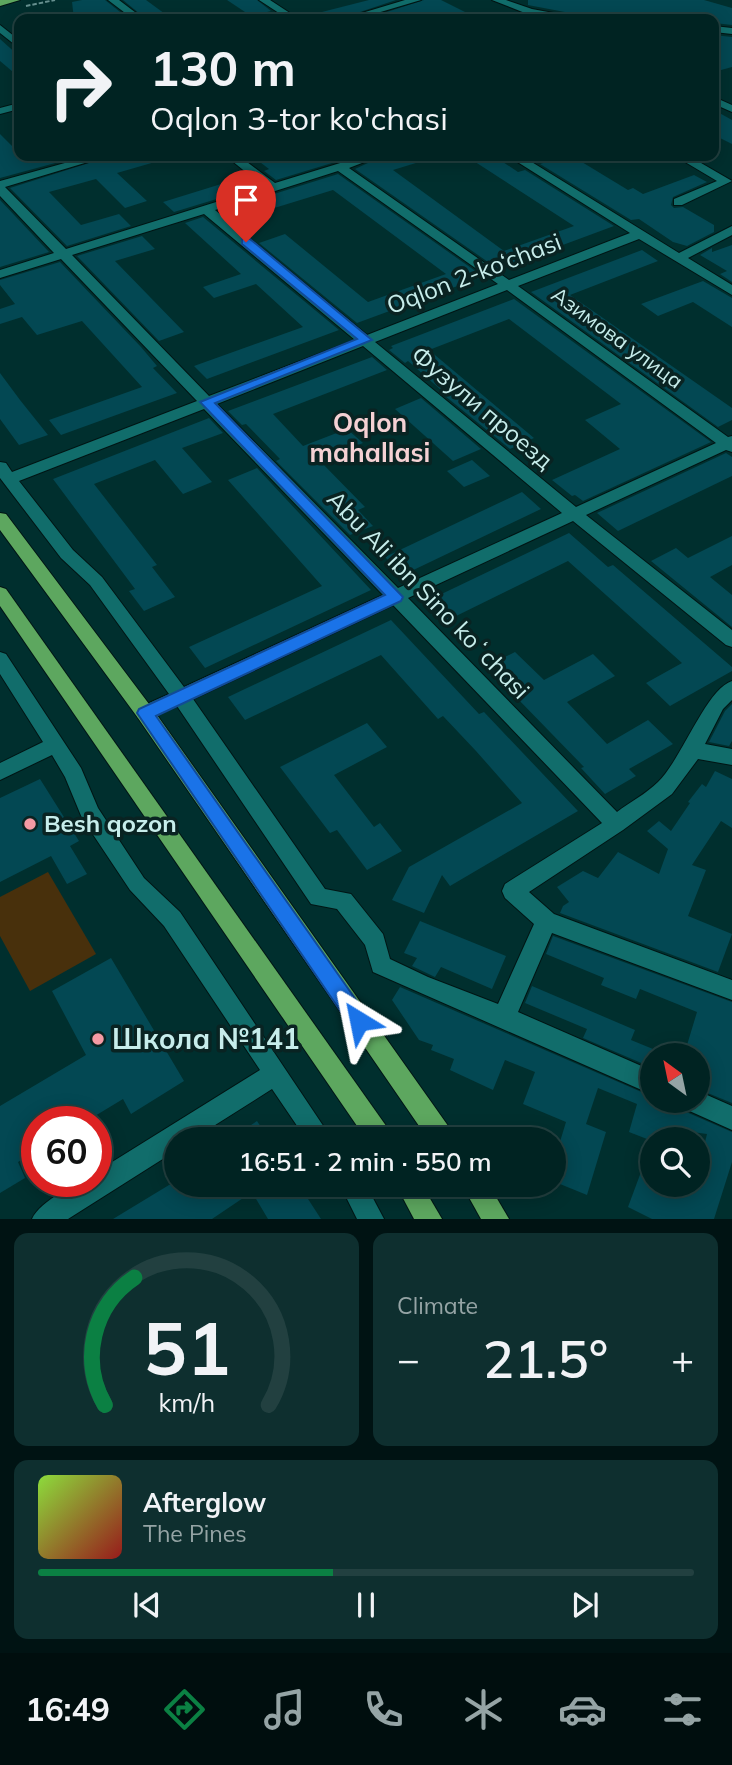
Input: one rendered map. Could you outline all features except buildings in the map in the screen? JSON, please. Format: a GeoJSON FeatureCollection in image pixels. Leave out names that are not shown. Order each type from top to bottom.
{"type":"FeatureCollection","features":[{"type":"Feature","properties":{"kind":"main road"},"geometry":{"type":"LineString","coordinates":[[0,3],[15,0]]}},
{"type":"Feature","properties":{"kind":"main road"},"geometry":{"type":"LineString","coordinates":[[0,519],[145,713],[434,1127]]}},
{"type":"Feature","properties":{"kind":"main road"},"geometry":{"type":"LineString","coordinates":[[0,593],[372,1127]]}},
{"type":"Feature","properties":{"kind":"main road"},"geometry":{"type":"LineString","coordinates":[[415,1197],[429,1219]]}},
{"type":"Feature","properties":{"kind":"main road"},"geometry":{"type":"LineString","coordinates":[[482,1197],[496,1219]]}},
{"type":"Feature","properties":{"kind":"street"},"geometry":{"type":"LineString","coordinates":[[113,0],[132,14]]}},
{"type":"Feature","properties":{"kind":"street"},"geometry":{"type":"LineString","coordinates":[[264,0],[286,14]]}},
{"type":"Feature","properties":{"kind":"street"},"geometry":{"type":"LineString","coordinates":[[365,14],[416,0]]}},
{"type":"Feature","properties":{"kind":"street"},"geometry":{"type":"LineString","coordinates":[[497,0],[530,12],[545,14]]}},
{"type":"Feature","properties":{"kind":"street"},"geometry":{"type":"LineString","coordinates":[[0,28],[14,41]]}},
{"type":"Feature","properties":{"kind":"street"},"geometry":{"type":"LineString","coordinates":[[0,187],[86,161]]}},
{"type":"Feature","properties":{"kind":"street"},"geometry":{"type":"LineString","coordinates":[[238,161],[272,187]]}},
{"type":"Feature","properties":{"kind":"street"},"geometry":{"type":"LineString","coordinates":[[0,274],[359,161]]}},
{"type":"Feature","properties":{"kind":"street"},"geometry":{"type":"LineString","coordinates":[[525,161],[732,290]]}},
{"type":"Feature","properties":{"kind":"street"},"geometry":{"type":"LineString","coordinates":[[677,202],[726,181],[690,161]]}},
{"type":"Feature","properties":{"kind":"street","name":"Азимова улица"},"geometry":{"type":"LineString","coordinates":[[340,167],[730,444]]}},
{"type":"Feature","properties":{"kind":"street","name":"Abu Ali ibn Sino koʻchasi"},"geometry":{"type":"LineString","coordinates":[[0,187],[61,254],[616,824]]}},
{"type":"Feature","properties":{"kind":"street","name":"Фузули проезд"},"geometry":{"type":"LineString","coordinates":[[206,209],[574,514],[732,640]]}},
{"type":"Feature","properties":{"kind":"street"},"geometry":{"type":"LineString","coordinates":[[680,257],[732,229]]}},
{"type":"Feature","properties":{"kind":"street","name":"Oqlon 2-ko‘chasi"},"geometry":{"type":"LineString","coordinates":[[5,473],[207,402],[642,233]]}},
{"type":"Feature","properties":{"kind":"street"},"geometry":{"type":"LineString","coordinates":[[145,713],[730,444]]}},
{"type":"Feature","properties":{"kind":"street"},"geometry":{"type":"LineString","coordinates":[[5,473],[68,554],[96,581],[181,697],[319,897],[342,901],[375,941],[380,965],[640,1077]]}},
{"type":"Feature","properties":{"kind":"street"},"geometry":{"type":"LineString","coordinates":[[0,659],[74,774],[89,812],[137,884],[172,919],[312,1127]]}},
{"type":"Feature","properties":{"kind":"street"},"geometry":{"type":"LineString","coordinates":[[732,688],[716,704],[694,750],[665,788],[616,824],[513,891],[546,921],[732,989]]}},
{"type":"Feature","properties":{"kind":"street"},"geometry":{"type":"LineString","coordinates":[[0,772],[55,745]]}},
{"type":"Feature","properties":{"kind":"street"},"geometry":{"type":"LineString","coordinates":[[694,750],[732,757]]}},
{"type":"Feature","properties":{"kind":"street"},"geometry":{"type":"LineString","coordinates":[[504,1017],[546,921]]}},
{"type":"Feature","properties":{"kind":"street"},"geometry":{"type":"LineString","coordinates":[[45,1219],[274,1074]]}},
{"type":"Feature","properties":{"kind":"street"},"geometry":{"type":"LineString","coordinates":[[710,1108],[732,1118]]}},
{"type":"Feature","properties":{"kind":"street"},"geometry":{"type":"LineString","coordinates":[[359,1197],[371,1219]]}},
{"type":"Feature","properties":{"kind":"shaded area"},"geometry":{"type":"Polygon","coordinates":[[[48,872],[96,954],[30,991],[0,936],[0,897],[48,872]]]}},
{"type":"Feature","properties":{"kind":"place","name":"Besh qozon"},"geometry":{"type":"Point","coordinates":[30,824]}},
{"type":"Feature","properties":{"kind":"place","name":"Школа №141"},"geometry":{"type":"Point","coordinates":[98,1039]}},
{"type":"Feature","properties":{"kind":"district","name":"Oqlon mahallasi"},"geometry":{"type":"Point","coordinates":[370,438]}},
{"type":"Feature","properties":{"kind":"route"},"geometry":{"type":"LineString","coordinates":[[246,242],[366,340],[207,402],[396,597],[145,713],[359,1021]]}}]}
